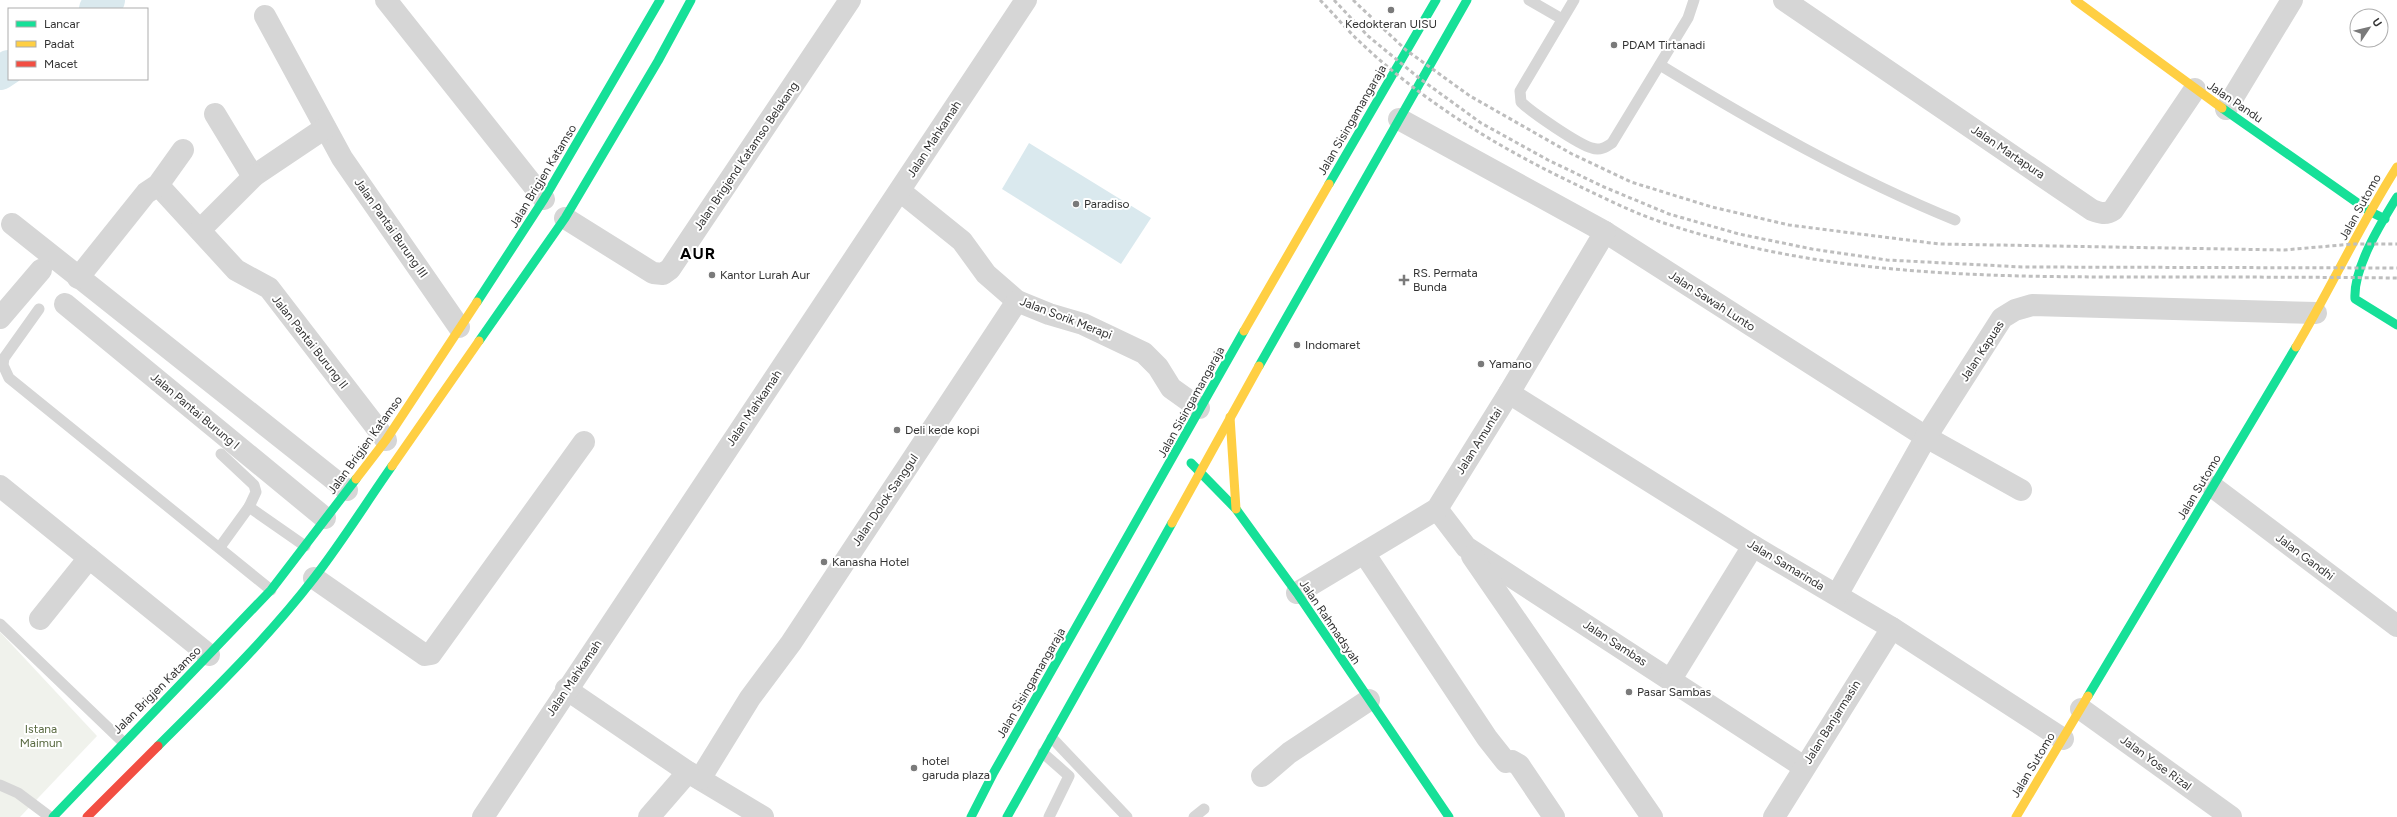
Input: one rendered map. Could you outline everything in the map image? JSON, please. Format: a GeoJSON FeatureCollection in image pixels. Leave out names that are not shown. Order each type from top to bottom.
{"type":"FeatureCollection","features":[{"type":"Feature","properties":{"kind":"main road","name":"Jalan Brigjen Katamso"},"geometry":{"type":"LineString","coordinates":[[87,817],[292,606],[314,578],[554,209],[658,61],[691,0]]}},
{"type":"Feature","properties":{"kind":"main road","name":"Jalan Sisingamangaraja"},"geometry":{"type":"LineString","coordinates":[[971,817],[994,772],[1177,452],[1199,408],[1260,311],[1436,0]]}},
{"type":"Feature","properties":{"kind":"main road"},"geometry":{"type":"LineString","coordinates":[[1007,817],[1201,471],[1279,324],[1467,0]]}},
{"type":"Feature","properties":{"kind":"main road","name":"Jalan Pandu"},"geometry":{"type":"LineString","coordinates":[[2076,0],[2194,89],[2226,109],[2369,211],[2393,205]]}},
{"type":"Feature","properties":{"kind":"main road","name":"Jalan Brigjen Katamso"},"geometry":{"type":"LineString","coordinates":[[51,817],[271,590],[386,440],[459,327],[554,209],[656,1]]}},
{"type":"Feature","properties":{"kind":"main road","name":"Jalan Sutomo"},"geometry":{"type":"LineString","coordinates":[[2016,817],[2316,314],[2369,211],[2397,167]]}},
{"type":"Feature","properties":{"kind":"main road"},"geometry":{"type":"LineString","coordinates":[[2393,205],[2358,274],[2353,294],[2355,298],[2397,325]]}},
{"type":"Feature","properties":{"kind":"main road"},"geometry":{"type":"LineString","coordinates":[[1230,416],[1236,509]]}},
{"type":"Feature","properties":{"kind":"main road","name":"Jalan Rahmadsyah"},"geometry":{"type":"LineString","coordinates":[[1177,452],[1201,471],[1236,509],[1296,593],[1449,817]]}},
{"type":"Feature","properties":{"kind":"main road"},"geometry":{"type":"LineString","coordinates":[[271,590],[292,606]]}},
{"type":"Feature","properties":{"kind":"street","name":"Jalan Brigjend Katamso Belakang"},"geometry":{"type":"LineString","coordinates":[[386,0],[554,209],[653,273],[662,274],[670,269],[850,0]]}},
{"type":"Feature","properties":{"kind":"street","name":"Jalan Mahkamah"},"geometry":{"type":"LineString","coordinates":[[483,817],[1026,0]]}},
{"type":"Feature","properties":{"kind":"street","name":"Jalan Martapura"},"geometry":{"type":"LineString","coordinates":[[1784,0],[2086,206],[2102,213],[2108,213],[2113,210],[2194,89]]}},
{"type":"Feature","properties":{"kind":"street"},"geometry":{"type":"LineString","coordinates":[[2226,109],[2292,0]]}},
{"type":"Feature","properties":{"kind":"street","name":"Jalan Pantai Burung III"},"geometry":{"type":"LineString","coordinates":[[265,16],[342,158],[459,327]]}},
{"type":"Feature","properties":{"kind":"street"},"geometry":{"type":"LineString","coordinates":[[215,114],[252,175],[255,176]]}},
{"type":"Feature","properties":{"kind":"street","name":"Jalan Sawah Lunto"},"geometry":{"type":"LineString","coordinates":[[1399,119],[1605,232],[1926,437],[2021,490]]}},
{"type":"Feature","properties":{"kind":"street"},"geometry":{"type":"LineString","coordinates":[[200,230],[255,176],[325,128]]}},
{"type":"Feature","properties":{"kind":"street"},"geometry":{"type":"LineString","coordinates":[[78,278],[146,193],[158,185],[183,150]]}},
{"type":"Feature","properties":{"kind":"street","name":"Jalan Pantai Burung II"},"geometry":{"type":"LineString","coordinates":[[158,185],[236,270],[269,288],[386,440]]}},
{"type":"Feature","properties":{"kind":"street","name":"Jalan Sorik Merapi"},"geometry":{"type":"LineString","coordinates":[[900,191],[962,241],[986,274],[1017,301],[1049,314],[1083,324],[1144,353],[1158,367],[1170,388],[1199,408]]}},
{"type":"Feature","properties":{"kind":"street"},"geometry":{"type":"LineString","coordinates":[[12,224],[78,278],[347,490]]}},
{"type":"Feature","properties":{"kind":"street","name":"Jalan Amuntai"},"geometry":{"type":"LineString","coordinates":[[1296,593],[1436,509],[1509,393],[1605,232]]}},
{"type":"Feature","properties":{"kind":"street"},"geometry":{"type":"LineString","coordinates":[[0,318],[41,270]]}},
{"type":"Feature","properties":{"kind":"street","name":"Jalan Dolok Sanggul"},"geometry":{"type":"LineString","coordinates":[[649,817],[694,775],[792,643],[1017,301]]}},
{"type":"Feature","properties":{"kind":"street","name":"Jalan Pantai Burung I"},"geometry":{"type":"LineString","coordinates":[[65,304],[325,518]]}},
{"type":"Feature","properties":{"kind":"street","name":"Jalan Kapuas"},"geometry":{"type":"LineString","coordinates":[[1838,595],[1926,437],[2002,318],[2015,310],[2032,305],[2316,314]]}},
{"type":"Feature","properties":{"kind":"street","name":"Jalan Samarinda"},"geometry":{"type":"LineString","coordinates":[[1509,393],[1753,546],[1892,628],[2063,739]]}},
{"type":"Feature","properties":{"kind":"street"},"geometry":{"type":"LineString","coordinates":[[314,578],[425,655],[431,654],[584,442]]}},
{"type":"Feature","properties":{"kind":"street"},"geometry":{"type":"LineString","coordinates":[[0,486],[209,655]]}},
{"type":"Feature","properties":{"kind":"street","name":"Jalan Gandhi"},"geometry":{"type":"LineString","coordinates":[[2213,487],[2397,626]]}},
{"type":"Feature","properties":{"kind":"street","name":"Jalan Sambas"},"geometry":{"type":"LineString","coordinates":[[1436,509],[1466,547],[1671,679],[1804,767]]}},
{"type":"Feature","properties":{"kind":"street"},"geometry":{"type":"LineString","coordinates":[[1671,679],[1753,546]]}},
{"type":"Feature","properties":{"kind":"street"},"geometry":{"type":"LineString","coordinates":[[1466,547],[1652,817]]}},
{"type":"Feature","properties":{"kind":"street"},"geometry":{"type":"LineString","coordinates":[[1364,553],[1487,738],[1506,762],[1512,761],[1519,766],[1554,817]]}},
{"type":"Feature","properties":{"kind":"street"},"geometry":{"type":"LineString","coordinates":[[40,619],[89,558]]}},
{"type":"Feature","properties":{"kind":"street","name":"Jalan Banjarmasin"},"geometry":{"type":"LineString","coordinates":[[1774,817],[1892,628]]}},
{"type":"Feature","properties":{"kind":"street"},"geometry":{"type":"LineString","coordinates":[[566,690],[694,775],[763,817]]}},
{"type":"Feature","properties":{"kind":"street"},"geometry":{"type":"LineString","coordinates":[[1262,776],[1289,753],[1369,700]]}},
{"type":"Feature","properties":{"kind":"street","name":"Jalan Yose Rizal"},"geometry":{"type":"LineString","coordinates":[[2081,709],[2231,817]]}},
{"type":"Feature","properties":{"kind":"lane"},"geometry":{"type":"LineString","coordinates":[[1529,0],[1562,19]]}},
{"type":"Feature","properties":{"kind":"lane"},"geometry":{"type":"LineString","coordinates":[[1574,0],[1520,91],[1521,102],[1531,112],[1592,148],[1604,149],[1612,143],[1660,65],[1688,18],[1694,0]]}},
{"type":"Feature","properties":{"kind":"lane"},"geometry":{"type":"LineString","coordinates":[[1660,65],[1740,114],[1812,153],[1908,201],[1955,220]]}},
{"type":"Feature","properties":{"kind":"lane"},"geometry":{"type":"LineString","coordinates":[[39,309],[4,358],[3,365],[9,378],[220,547],[271,590]]}},
{"type":"Feature","properties":{"kind":"lane"},"geometry":{"type":"LineString","coordinates":[[220,454],[256,487],[256,492],[249,507],[220,547]]}},
{"type":"Feature","properties":{"kind":"lane"},"geometry":{"type":"LineString","coordinates":[[249,507],[305,546]]}},
{"type":"Feature","properties":{"kind":"lane"},"geometry":{"type":"LineString","coordinates":[[0,624],[123,742]]}},
{"type":"Feature","properties":{"kind":"lane"},"geometry":{"type":"LineString","coordinates":[[1052,738],[1127,817]]}},
{"type":"Feature","properties":{"kind":"lane"},"geometry":{"type":"LineString","coordinates":[[1043,753],[1069,776],[1049,817]]}},
{"type":"Feature","properties":{"kind":"lane"},"geometry":{"type":"LineString","coordinates":[[0,785],[18,793],[51,817]]}},
{"type":"Feature","properties":{"kind":"lane"},"geometry":{"type":"LineString","coordinates":[[1194,817],[1204,809]]}},
{"type":"Feature","properties":{"kind":"green space","name":"Istana Maimun"},"geometry":{"type":"Polygon","coordinates":[[[0,632],[97,736],[20,817],[0,817],[0,632]]]}},
{"type":"Feature","properties":{"kind":"shaded area","name":"Paradiso"},"geometry":{"type":"Polygon","coordinates":[[[1029,143],[1151,218],[1121,264],[1002,189],[1029,143]]]}},
{"type":"Feature","properties":{"kind":"waterway"},"geometry":{"type":"LineString","coordinates":[[97,8],[108,0]]}},
{"type":"Feature","properties":{"kind":"waterway"},"geometry":{"type":"LineString","coordinates":[[0,73],[8,68]]}},
{"type":"Feature","properties":{"kind":"railway"},"geometry":{"type":"LineString","coordinates":[[1320,0],[1355,37],[1384,64],[1436,104],[1491,139],[1548,171],[1633,211],[1667,224],[1724,241],[1839,263],[1955,273],[2072,277],[2397,278]]}},
{"type":"Feature","properties":{"kind":"railway"},"geometry":{"type":"LineString","coordinates":[[1334,0],[1368,36],[1419,78],[1481,123],[1548,160],[1604,187],[1669,214],[1739,234],[1812,249],[1887,260],[2022,267],[2397,268]]}},
{"type":"Feature","properties":{"kind":"railway"},"geometry":{"type":"LineString","coordinates":[[1353,0],[1406,50],[1470,96],[1572,154],[1631,182],[1712,207],[1789,225],[1939,244],[2284,250],[2353,244],[2397,244]]}},
{"type":"Feature","properties":{"kind":"traffic: fast"},"geometry":{"type":"LineString","coordinates":[[477,302],[544,199],[660,0]]}},
{"type":"Feature","properties":{"kind":"traffic: fast"},"geometry":{"type":"LineString","coordinates":[[479,341],[565,218],[658,61],[691,0]]}},
{"type":"Feature","properties":{"kind":"traffic: fast"},"geometry":{"type":"LineString","coordinates":[[1329,184],[1436,0]]}},
{"type":"Feature","properties":{"kind":"traffic: fast"},"geometry":{"type":"LineString","coordinates":[[1259,366],[1467,0]]}},
{"type":"Feature","properties":{"kind":"traffic: fast"},"geometry":{"type":"LineString","coordinates":[[2222,108],[2369,211],[2385,219]]}},
{"type":"Feature","properties":{"kind":"traffic: fast"},"geometry":{"type":"LineString","coordinates":[[2397,197],[2383,220],[2363,260],[2358,274],[2355,299],[2397,325]]}},
{"type":"Feature","properties":{"kind":"traffic: fast"},"geometry":{"type":"LineString","coordinates":[[971,817],[994,772],[1244,331]]}},
{"type":"Feature","properties":{"kind":"traffic: fast"},"geometry":{"type":"LineString","coordinates":[[2088,696],[2296,347]]}},
{"type":"Feature","properties":{"kind":"traffic: fast"},"geometry":{"type":"LineString","coordinates":[[1191,463],[1236,509],[1297,593],[1449,817]]}},
{"type":"Feature","properties":{"kind":"traffic: fast"},"geometry":{"type":"LineString","coordinates":[[158,746],[239,665],[296,601],[334,551],[392,466]]}},
{"type":"Feature","properties":{"kind":"traffic: fast"},"geometry":{"type":"LineString","coordinates":[[53,817],[271,590],[356,479]]}},
{"type":"Feature","properties":{"kind":"traffic: fast"},"geometry":{"type":"LineString","coordinates":[[1007,817],[1172,523]]}},
{"type":"Feature","properties":{"kind":"traffic: slow"},"geometry":{"type":"LineString","coordinates":[[2075,0],[2222,108]]}},
{"type":"Feature","properties":{"kind":"traffic: slow"},"geometry":{"type":"LineString","coordinates":[[2296,347],[2383,189],[2397,167]]}},
{"type":"Feature","properties":{"kind":"traffic: slow"},"geometry":{"type":"LineString","coordinates":[[1244,331],[1329,184]]}},
{"type":"Feature","properties":{"kind":"traffic: slow"},"geometry":{"type":"LineString","coordinates":[[356,479],[386,440],[477,302]]}},
{"type":"Feature","properties":{"kind":"traffic: slow"},"geometry":{"type":"LineString","coordinates":[[392,466],[479,341]]}},
{"type":"Feature","properties":{"kind":"traffic: slow"},"geometry":{"type":"LineString","coordinates":[[1172,523],[1259,366]]}},
{"type":"Feature","properties":{"kind":"traffic: slow"},"geometry":{"type":"LineString","coordinates":[[1230,417],[1236,509]]}},
{"type":"Feature","properties":{"kind":"traffic: slow"},"geometry":{"type":"LineString","coordinates":[[2016,817],[2088,696]]}},
{"type":"Feature","properties":{"kind":"traffic: jam"},"geometry":{"type":"LineString","coordinates":[[87,817],[158,746]]}},
{"type":"Feature","properties":{"kind":"place","name":"Kedokteran UISU"},"geometry":{"type":"Point","coordinates":[1391,10]}},
{"type":"Feature","properties":{"kind":"place","name":"PDAM Tirtanadi"},"geometry":{"type":"Point","coordinates":[1614,45]}},
{"type":"Feature","properties":{"kind":"place","name":"Paradiso"},"geometry":{"type":"Point","coordinates":[1076,204]}},
{"type":"Feature","properties":{"kind":"place","name":"Kantor Lurah Aur"},"geometry":{"type":"Point","coordinates":[712,275]}},
{"type":"Feature","properties":{"kind":"place","name":"RS. Permata Bunda"},"geometry":{"type":"Point","coordinates":[1404,280]}},
{"type":"Feature","properties":{"kind":"place","name":"Indomaret"},"geometry":{"type":"Point","coordinates":[1297,345]}},
{"type":"Feature","properties":{"kind":"place","name":"Yamano"},"geometry":{"type":"Point","coordinates":[1481,364]}},
{"type":"Feature","properties":{"kind":"place","name":"Deli kede kopi"},"geometry":{"type":"Point","coordinates":[897,430]}},
{"type":"Feature","properties":{"kind":"place","name":"Kanasha Hotel"},"geometry":{"type":"Point","coordinates":[824,562]}},
{"type":"Feature","properties":{"kind":"place","name":"Pasar Sambas"},"geometry":{"type":"Point","coordinates":[1629,692]}},
{"type":"Feature","properties":{"kind":"place","name":"hotel garuda plaza"},"geometry":{"type":"Point","coordinates":[914,768]}},
{"type":"Feature","properties":{"kind":"district","name":"AUR"},"geometry":{"type":"Point","coordinates":[698,253]}}]}
